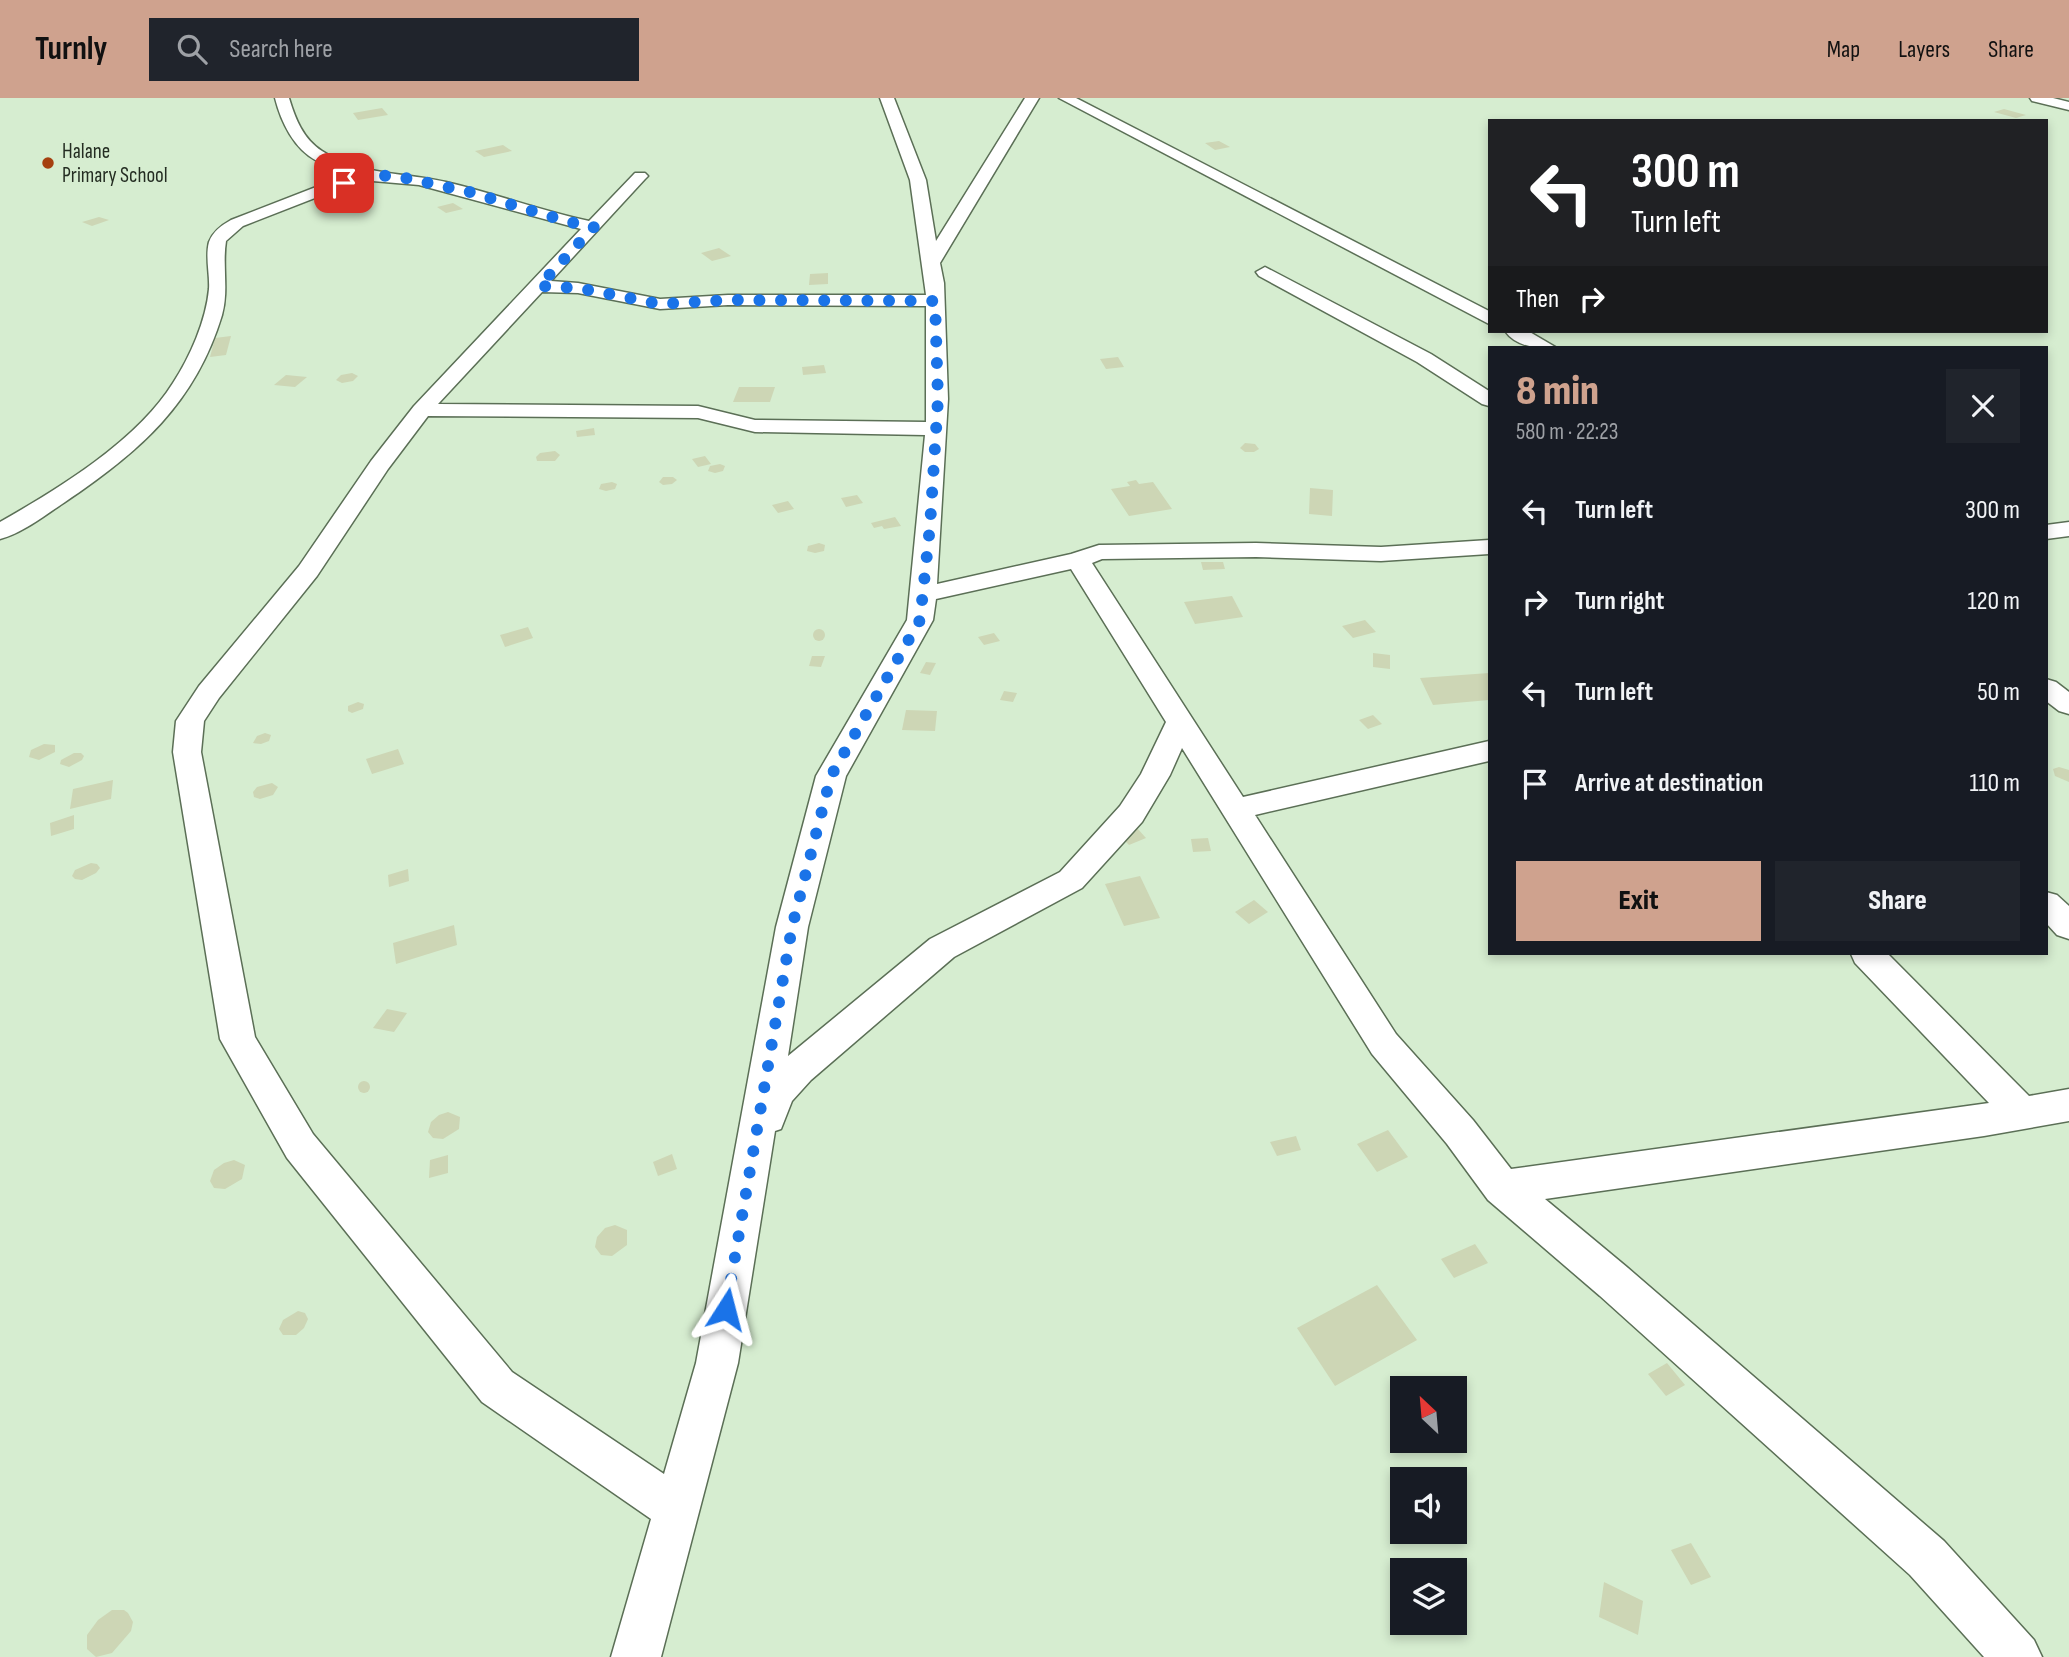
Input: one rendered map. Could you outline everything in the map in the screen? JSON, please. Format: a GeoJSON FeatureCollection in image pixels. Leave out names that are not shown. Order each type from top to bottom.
{"type":"FeatureCollection","features":[{"type":"Feature","properties":{"kind":"street"},"geometry":{"type":"LineString","coordinates":[[282,98],[301,141],[309,150],[351,169],[358,175]]}},
{"type":"Feature","properties":{"kind":"street"},"geometry":{"type":"LineString","coordinates":[[636,1657],[717,1363],[792,927],[831,776],[920,620],[936,429],[935,301],[932,262],[918,180],[887,98]]}},
{"type":"Feature","properties":{"kind":"street"},"geometry":{"type":"LineString","coordinates":[[932,262],[1032,98]]}},
{"type":"Feature","properties":{"kind":"street"},"geometry":{"type":"LineString","coordinates":[[1066,98],[1488,317]]}},
{"type":"Feature","properties":{"kind":"street"},"geometry":{"type":"LineString","coordinates":[[2037,98],[2069,106]]}},
{"type":"Feature","properties":{"kind":"street"},"geometry":{"type":"LineString","coordinates":[[0,532],[36,512],[112,455],[154,420],[180,388],[196,359],[218,293],[218,240],[223,232],[237,223],[344,183],[358,175],[396,176],[427,182],[594,227]]}},
{"type":"Feature","properties":{"kind":"street"},"geometry":{"type":"LineString","coordinates":[[640,176],[421,410],[379,466],[308,571],[209,692],[190,721],[187,752],[238,1039],[300,1146],[497,1388],[677,1510]]}},
{"type":"Feature","properties":{"kind":"street"},"geometry":{"type":"LineString","coordinates":[[1265,272],[1424,358],[1488,399]]}},
{"type":"Feature","properties":{"kind":"street"},"geometry":{"type":"LineString","coordinates":[[539,286],[578,288],[660,304],[728,300],[935,301]]}},
{"type":"Feature","properties":{"kind":"street"},"geometry":{"type":"LineString","coordinates":[[1518,333],[1542,346]]}},
{"type":"Feature","properties":{"kind":"street"},"geometry":{"type":"LineString","coordinates":[[421,410],[698,412],[755,426],[936,429]]}},
{"type":"Feature","properties":{"kind":"street"},"geometry":{"type":"LineString","coordinates":[[2048,532],[2069,529]]}},
{"type":"Feature","properties":{"kind":"street"},"geometry":{"type":"LineString","coordinates":[[924,594],[1078,560],[1099,552],[1256,550],[1381,554],[1488,547]]}},
{"type":"Feature","properties":{"kind":"street"},"geometry":{"type":"LineString","coordinates":[[1078,560],[1384,1044],[1460,1132],[1502,1188],[1625,1291],[1927,1558],[2017,1657]]}},
{"type":"Feature","properties":{"kind":"street"},"geometry":{"type":"LineString","coordinates":[[749,1173],[776,1093],[798,1069],[942,948],[1072,880],[1131,814],[1155,775],[1180,722]]}},
{"type":"Feature","properties":{"kind":"street"},"geometry":{"type":"LineString","coordinates":[[1235,809],[1488,751]]}},
{"type":"Feature","properties":{"kind":"street"},"geometry":{"type":"LineString","coordinates":[[2048,906],[2069,926]]}},
{"type":"Feature","properties":{"kind":"street"},"geometry":{"type":"LineString","coordinates":[[1868,955],[2022,1113]]}},
{"type":"Feature","properties":{"kind":"street"},"geometry":{"type":"LineString","coordinates":[[1502,1188],[2069,1105]]}},
{"type":"Feature","properties":{"kind":"building"},"geometry":{"type":"Polygon","coordinates":[[[382,108],[388,115],[358,120],[353,113],[382,108]]]}},
{"type":"Feature","properties":{"kind":"building"},"geometry":{"type":"Polygon","coordinates":[[[2004,109],[2026,115],[2016,118],[1994,112],[2004,109]]]}},
{"type":"Feature","properties":{"kind":"building"},"geometry":{"type":"Polygon","coordinates":[[[1219,141],[1230,147],[1215,150],[1205,143],[1219,141]]]}},
{"type":"Feature","properties":{"kind":"building"},"geometry":{"type":"Polygon","coordinates":[[[503,145],[512,151],[484,157],[475,151],[503,145]]]}},
{"type":"Feature","properties":{"kind":"building"},"geometry":{"type":"Polygon","coordinates":[[[453,203],[463,209],[446,213],[437,207],[453,203]]]}},
{"type":"Feature","properties":{"kind":"building"},"geometry":{"type":"Polygon","coordinates":[[[99,217],[109,220],[92,226],[82,222],[99,217]]]}},
{"type":"Feature","properties":{"kind":"building"},"geometry":{"type":"Polygon","coordinates":[[[719,248],[731,256],[712,261],[701,253],[719,248]]]}},
{"type":"Feature","properties":{"kind":"building"},"geometry":{"type":"Polygon","coordinates":[[[828,273],[828,284],[809,285],[810,274],[828,273]]]}},
{"type":"Feature","properties":{"kind":"building"},"geometry":{"type":"Polygon","coordinates":[[[231,336],[226,355],[210,357],[215,338],[231,336]]]}},
{"type":"Feature","properties":{"kind":"building"},"geometry":{"type":"Polygon","coordinates":[[[1118,357],[1124,367],[1106,369],[1100,359],[1118,357]]]}},
{"type":"Feature","properties":{"kind":"building"},"geometry":{"type":"Polygon","coordinates":[[[824,365],[826,373],[803,375],[802,367],[824,365]]]}},
{"type":"Feature","properties":{"kind":"building"},"geometry":{"type":"Polygon","coordinates":[[[352,373],[358,376],[353,381],[342,383],[336,380],[341,375],[352,373]]]}},
{"type":"Feature","properties":{"kind":"building"},"geometry":{"type":"Polygon","coordinates":[[[286,375],[307,377],[295,387],[274,385],[286,375]]]}},
{"type":"Feature","properties":{"kind":"building"},"geometry":{"type":"Polygon","coordinates":[[[739,387],[775,387],[770,402],[733,402],[739,387]]]}},
{"type":"Feature","properties":{"kind":"building"},"geometry":{"type":"Polygon","coordinates":[[[594,428],[595,435],[577,437],[576,431],[594,428]]]}},
{"type":"Feature","properties":{"kind":"building"},"geometry":{"type":"Polygon","coordinates":[[[1245,443],[1255,444],[1259,449],[1245,452],[1240,448],[1245,443]]]}},
{"type":"Feature","properties":{"kind":"building"},"geometry":{"type":"Polygon","coordinates":[[[555,451],[560,455],[555,461],[537,461],[536,457],[540,453],[555,451]]]}},
{"type":"Feature","properties":{"kind":"building"},"geometry":{"type":"Polygon","coordinates":[[[705,456],[711,464],[698,467],[692,459],[705,456]]]}},
{"type":"Feature","properties":{"kind":"building"},"geometry":{"type":"Polygon","coordinates":[[[710,466],[725,466],[723,471],[708,471],[710,466]]]}},
{"type":"Feature","properties":{"kind":"building"},"geometry":{"type":"Polygon","coordinates":[[[663,477],[677,480],[663,485],[659,482],[663,477]]]}},
{"type":"Feature","properties":{"kind":"building"},"geometry":{"type":"Polygon","coordinates":[[[1136,480],[1139,484],[1153,482],[1172,509],[1129,516],[1111,489],[1130,486],[1127,482],[1136,480]]]}},
{"type":"Feature","properties":{"kind":"building"},"geometry":{"type":"Polygon","coordinates":[[[601,484],[617,484],[615,489],[599,489],[601,484]]]}},
{"type":"Feature","properties":{"kind":"building"},"geometry":{"type":"Polygon","coordinates":[[[1310,488],[1333,490],[1332,516],[1309,514],[1310,488]]]}},
{"type":"Feature","properties":{"kind":"building"},"geometry":{"type":"Polygon","coordinates":[[[857,495],[863,503],[846,507],[841,498],[857,495]]]}},
{"type":"Feature","properties":{"kind":"building"},"geometry":{"type":"Polygon","coordinates":[[[788,501],[794,509],[778,513],[772,505],[788,501]]]}},
{"type":"Feature","properties":{"kind":"building"},"geometry":{"type":"Polygon","coordinates":[[[895,517],[901,526],[874,528],[871,523],[895,517]]]}},
{"type":"Feature","properties":{"kind":"building"},"geometry":{"type":"Polygon","coordinates":[[[819,543],[825,545],[824,551],[807,551],[808,546],[819,543]]]}},
{"type":"Feature","properties":{"kind":"building"},"geometry":{"type":"Polygon","coordinates":[[[1201,562],[1223,562],[1225,569],[1203,570],[1201,562]]]}},
{"type":"Feature","properties":{"kind":"building"},"geometry":{"type":"Polygon","coordinates":[[[1232,596],[1243,617],[1195,624],[1184,602],[1232,596]]]}},
{"type":"Feature","properties":{"kind":"building"},"geometry":{"type":"Polygon","coordinates":[[[1365,620],[1376,632],[1353,638],[1342,626],[1365,620]]]}},
{"type":"Feature","properties":{"kind":"building"},"geometry":{"type":"Polygon","coordinates":[[[528,627],[533,638],[505,647],[500,635],[528,627]]]}},
{"type":"Feature","properties":{"kind":"building"},"geometry":{"type":"Polygon","coordinates":[[[819,629],[825,635],[819,641],[813,635],[819,629]]]}},
{"type":"Feature","properties":{"kind":"building"},"geometry":{"type":"Polygon","coordinates":[[[994,633],[1000,641],[984,645],[978,637],[994,633]]]}},
{"type":"Feature","properties":{"kind":"building"},"geometry":{"type":"Polygon","coordinates":[[[1373,653],[1390,655],[1390,669],[1373,667],[1373,653]]]}},
{"type":"Feature","properties":{"kind":"building"},"geometry":{"type":"Polygon","coordinates":[[[812,656],[825,656],[821,667],[809,666],[812,656]]]}},
{"type":"Feature","properties":{"kind":"building"},"geometry":{"type":"Polygon","coordinates":[[[926,662],[936,663],[930,675],[920,673],[926,662]]]}},
{"type":"Feature","properties":{"kind":"building"},"geometry":{"type":"Polygon","coordinates":[[[1488,673],[1488,700],[1433,705],[1420,678],[1488,673]]]}},
{"type":"Feature","properties":{"kind":"building"},"geometry":{"type":"Polygon","coordinates":[[[1004,691],[1017,693],[1013,702],[1000,700],[1004,691]]]}},
{"type":"Feature","properties":{"kind":"building"},"geometry":{"type":"Polygon","coordinates":[[[358,702],[364,704],[363,709],[352,713],[348,711],[348,706],[358,702]]]}},
{"type":"Feature","properties":{"kind":"building"},"geometry":{"type":"Polygon","coordinates":[[[906,710],[937,711],[935,731],[902,730],[906,710]]]}},
{"type":"Feature","properties":{"kind":"building"},"geometry":{"type":"Polygon","coordinates":[[[1373,715],[1382,724],[1368,729],[1359,720],[1373,715]]]}},
{"type":"Feature","properties":{"kind":"building"},"geometry":{"type":"Polygon","coordinates":[[[265,733],[271,735],[269,741],[253,743],[257,736],[265,733]]]}},
{"type":"Feature","properties":{"kind":"building"},"geometry":{"type":"Polygon","coordinates":[[[44,744],[55,745],[55,752],[39,760],[29,757],[31,750],[44,744]]]}},
{"type":"Feature","properties":{"kind":"building"},"geometry":{"type":"Polygon","coordinates":[[[398,749],[404,764],[372,774],[366,759],[398,749]]]}},
{"type":"Feature","properties":{"kind":"building"},"geometry":{"type":"Polygon","coordinates":[[[74,753],[81,753],[84,756],[82,760],[69,767],[60,764],[61,760],[74,753]]]}},
{"type":"Feature","properties":{"kind":"building"},"geometry":{"type":"Polygon","coordinates":[[[2059,767],[2069,770],[2069,782],[2055,776],[2053,769],[2059,767]]]}},
{"type":"Feature","properties":{"kind":"building"},"geometry":{"type":"Polygon","coordinates":[[[113,780],[111,799],[70,809],[73,789],[113,780]]]}},
{"type":"Feature","properties":{"kind":"building"},"geometry":{"type":"Polygon","coordinates":[[[272,783],[278,787],[273,795],[260,799],[254,797],[253,792],[257,787],[272,783]]]}},
{"type":"Feature","properties":{"kind":"building"},"geometry":{"type":"Polygon","coordinates":[[[74,815],[74,829],[51,836],[50,823],[74,815]]]}},
{"type":"Feature","properties":{"kind":"building"},"geometry":{"type":"Polygon","coordinates":[[[1137,828],[1146,838],[1129,845],[1120,836],[1137,828]]]}},
{"type":"Feature","properties":{"kind":"building"},"geometry":{"type":"Polygon","coordinates":[[[1208,838],[1211,851],[1193,852],[1191,839],[1208,838]]]}},
{"type":"Feature","properties":{"kind":"building"},"geometry":{"type":"Polygon","coordinates":[[[91,863],[100,868],[96,873],[82,880],[72,876],[75,870],[91,863]]]}},
{"type":"Feature","properties":{"kind":"building"},"geometry":{"type":"Polygon","coordinates":[[[408,869],[409,881],[389,887],[388,875],[408,869]]]}},
{"type":"Feature","properties":{"kind":"building"},"geometry":{"type":"Polygon","coordinates":[[[1140,876],[1160,918],[1124,926],[1105,884],[1140,876]]]}},
{"type":"Feature","properties":{"kind":"building"},"geometry":{"type":"Polygon","coordinates":[[[1254,900],[1268,912],[1249,924],[1235,912],[1254,900]]]}},
{"type":"Feature","properties":{"kind":"building"},"geometry":{"type":"Polygon","coordinates":[[[454,925],[457,945],[396,964],[393,943],[454,925]]]}},
{"type":"Feature","properties":{"kind":"building"},"geometry":{"type":"Polygon","coordinates":[[[387,1009],[407,1013],[394,1032],[373,1028],[387,1009]]]}},
{"type":"Feature","properties":{"kind":"building"},"geometry":{"type":"Polygon","coordinates":[[[359,1082],[369,1082],[369,1092],[359,1092],[359,1082]]]}},
{"type":"Feature","properties":{"kind":"building"},"geometry":{"type":"Polygon","coordinates":[[[448,1112],[460,1117],[459,1129],[443,1139],[433,1138],[428,1132],[431,1122],[448,1112]]]}},
{"type":"Feature","properties":{"kind":"building"},"geometry":{"type":"Polygon","coordinates":[[[1388,1130],[1408,1157],[1377,1172],[1357,1144],[1388,1130]]]}},
{"type":"Feature","properties":{"kind":"building"},"geometry":{"type":"Polygon","coordinates":[[[1296,1136],[1301,1150],[1277,1156],[1270,1142],[1296,1136]]]}},
{"type":"Feature","properties":{"kind":"building"},"geometry":{"type":"Polygon","coordinates":[[[672,1154],[677,1169],[658,1176],[653,1162],[672,1154]]]}},
{"type":"Feature","properties":{"kind":"building"},"geometry":{"type":"Polygon","coordinates":[[[448,1155],[448,1173],[429,1178],[430,1160],[448,1155]]]}},
{"type":"Feature","properties":{"kind":"building"},"geometry":{"type":"Polygon","coordinates":[[[234,1160],[245,1165],[242,1179],[225,1189],[214,1188],[210,1181],[214,1170],[234,1160]]]}},
{"type":"Feature","properties":{"kind":"building"},"geometry":{"type":"Polygon","coordinates":[[[615,1225],[627,1230],[627,1245],[612,1256],[601,1255],[595,1247],[597,1237],[605,1228],[615,1225]]]}},
{"type":"Feature","properties":{"kind":"building"},"geometry":{"type":"Polygon","coordinates":[[[1475,1244],[1488,1263],[1454,1278],[1441,1259],[1475,1244]]]}},
{"type":"Feature","properties":{"kind":"building"},"geometry":{"type":"Polygon","coordinates":[[[1377,1285],[1417,1340],[1335,1386],[1297,1328],[1377,1285]]]}},
{"type":"Feature","properties":{"kind":"building"},"geometry":{"type":"Polygon","coordinates":[[[298,1311],[305,1313],[308,1319],[304,1328],[296,1335],[283,1335],[279,1329],[283,1320],[298,1311]]]}},
{"type":"Feature","properties":{"kind":"building"},"geometry":{"type":"Polygon","coordinates":[[[1667,1363],[1685,1385],[1666,1396],[1648,1374],[1667,1363]]]}},
{"type":"Feature","properties":{"kind":"building"},"geometry":{"type":"Polygon","coordinates":[[[1691,1543],[1711,1577],[1691,1585],[1671,1550],[1691,1543]]]}},
{"type":"Feature","properties":{"kind":"building"},"geometry":{"type":"Polygon","coordinates":[[[1604,1582],[1643,1601],[1638,1635],[1599,1617],[1604,1582]]]}},
{"type":"Feature","properties":{"kind":"building"},"geometry":{"type":"Polygon","coordinates":[[[112,1610],[124,1610],[128,1613],[133,1622],[131,1631],[112,1653],[96,1657],[87,1649],[87,1635],[98,1620],[112,1610]]]}},
{"type":"Feature","properties":{"kind":"place","name":"Halane Primary School"},"geometry":{"type":"Point","coordinates":[48,163]}},
{"type":"Feature","properties":{"kind":"route"},"geometry":{"type":"LineString","coordinates":[[344,183],[358,175],[396,176],[470,192],[594,227],[539,286],[578,288],[660,304],[728,300],[935,301],[938,399],[930,526],[920,620],[831,776],[792,927],[726,1309]]}}]}
